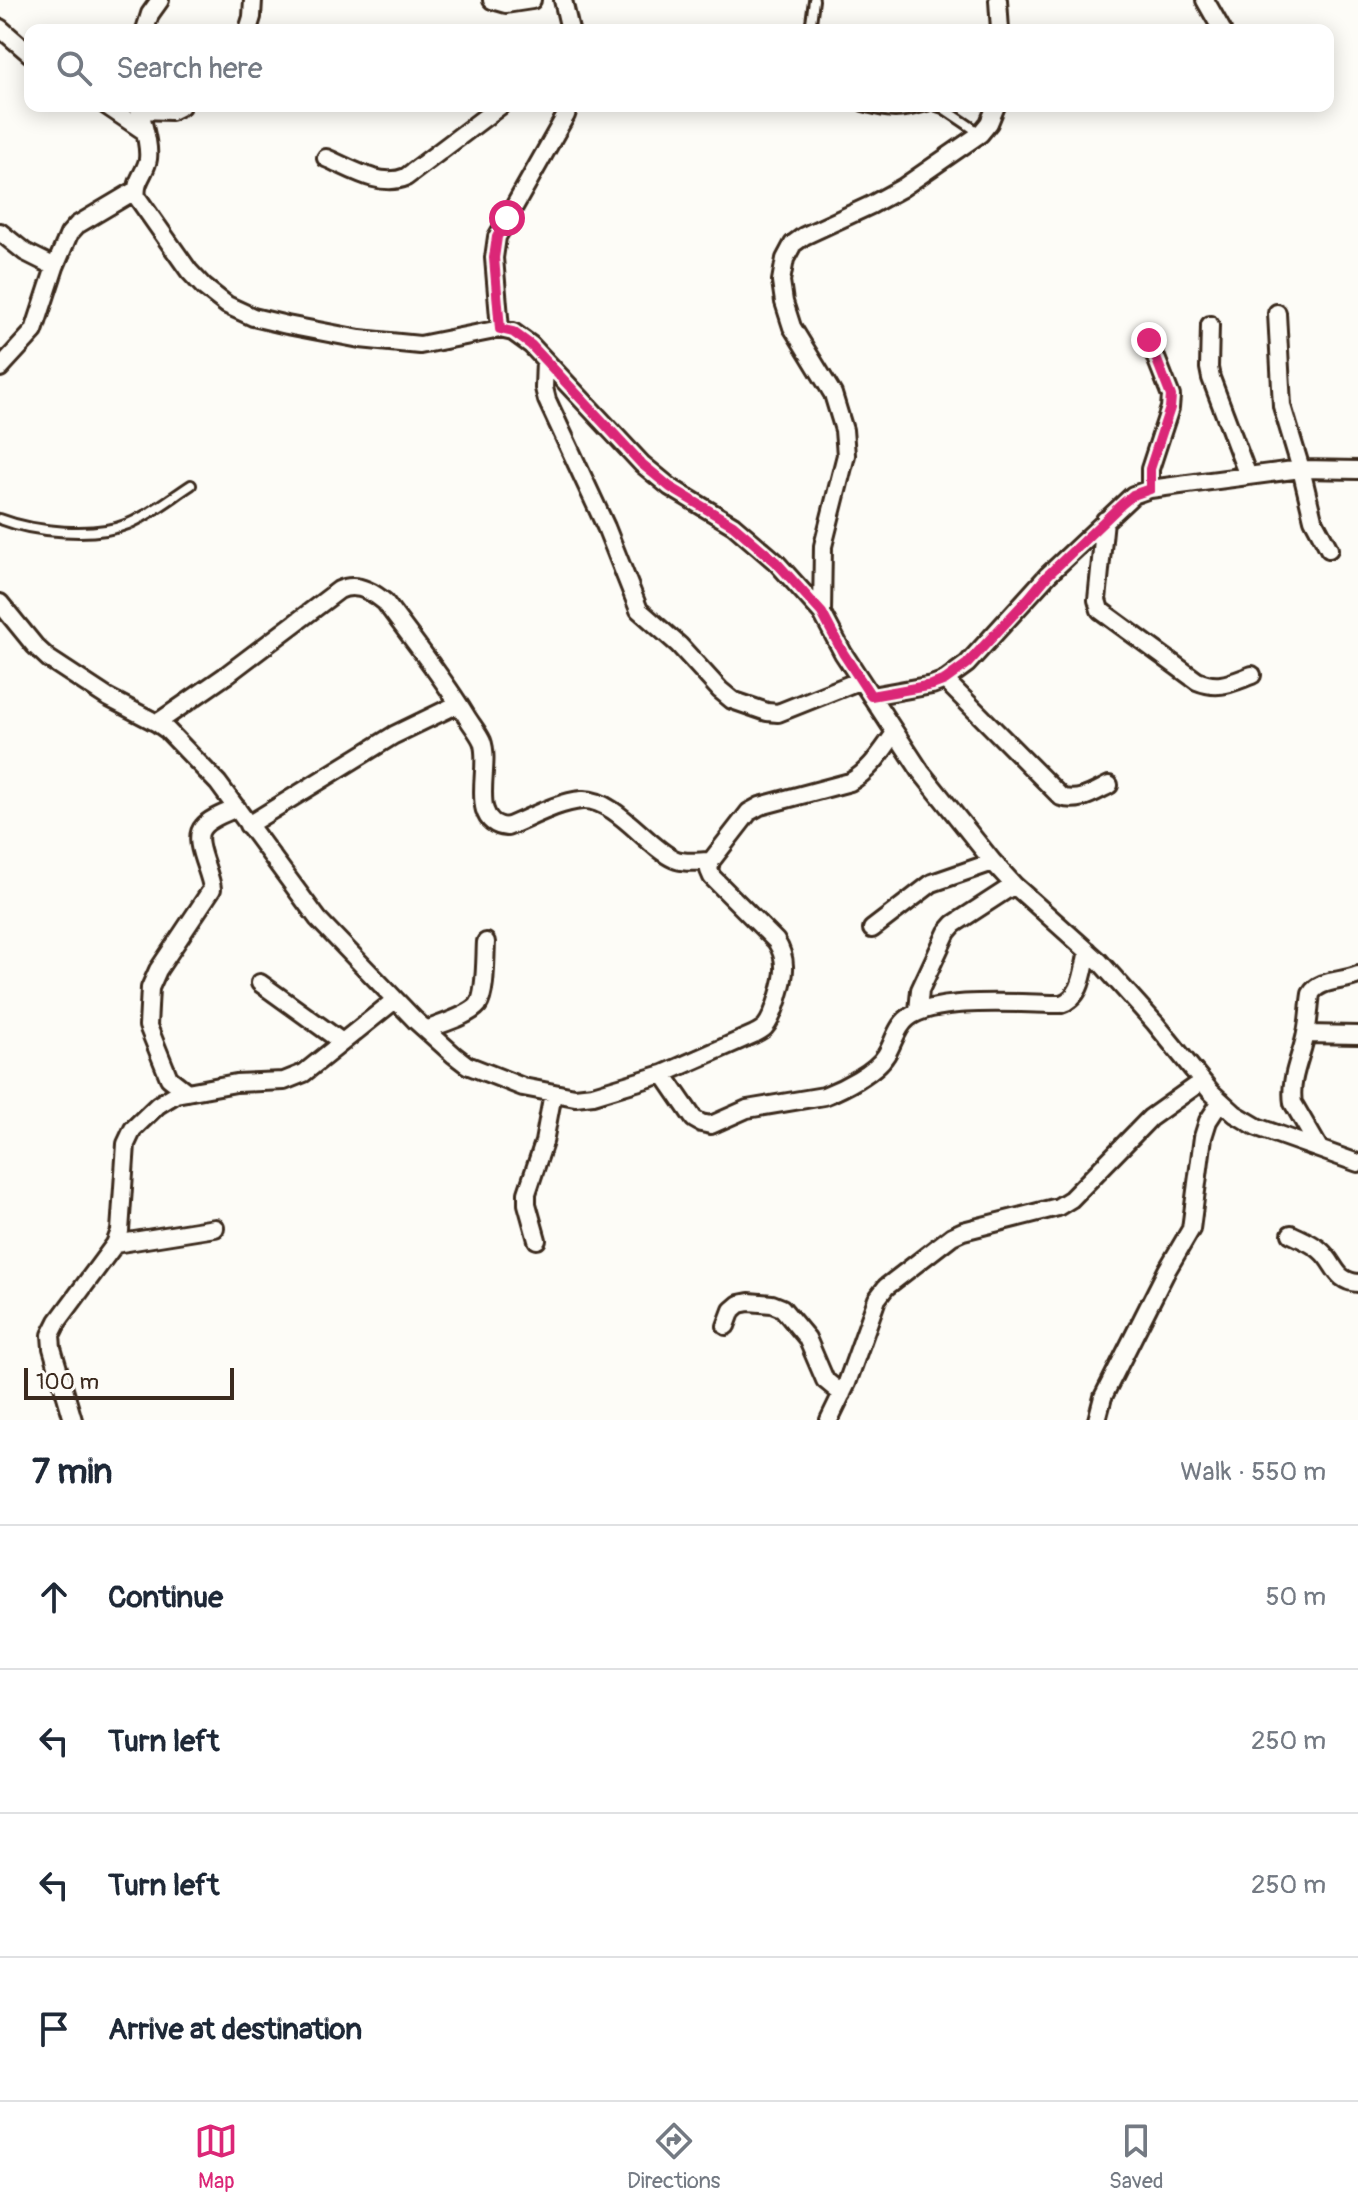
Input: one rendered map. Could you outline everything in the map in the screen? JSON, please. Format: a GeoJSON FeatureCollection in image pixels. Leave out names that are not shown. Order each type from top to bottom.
{"type":"FeatureCollection","features":[{"type":"Feature","properties":{"kind":"street"},"geometry":{"type":"LineString","coordinates":[[147,24],[160,0]]}},
{"type":"Feature","properties":{"kind":"street"},"geometry":{"type":"LineString","coordinates":[[250,24],[253,0]]}},
{"type":"Feature","properties":{"kind":"street"},"geometry":{"type":"LineString","coordinates":[[492,0],[506,4],[532,0]]}},
{"type":"Feature","properties":{"kind":"street"},"geometry":{"type":"LineString","coordinates":[[563,0],[569,24]]}},
{"type":"Feature","properties":{"kind":"street"},"geometry":{"type":"LineString","coordinates":[[998,0],[1000,24]]}},
{"type":"Feature","properties":{"kind":"street"},"geometry":{"type":"LineString","coordinates":[[1205,0],[1219,24]]}},
{"type":"Feature","properties":{"kind":"street"},"geometry":{"type":"LineString","coordinates":[[0,28],[24,49]]}},
{"type":"Feature","properties":{"kind":"street"},"geometry":{"type":"LineString","coordinates":[[116,112],[144,131]]}},
{"type":"Feature","properties":{"kind":"street"},"geometry":{"type":"LineString","coordinates":[[140,112],[148,154],[136,190],[189,271],[204,287],[227,305],[253,317],[360,339],[420,345],[500,329],[513,332],[531,345],[642,464],[670,487],[733,525],[761,547],[822,613],[843,653],[921,772],[993,862],[1014,885],[1100,962],[1221,1101],[1257,1127],[1358,1163]]}},
{"type":"Feature","properties":{"kind":"street"},"geometry":{"type":"LineString","coordinates":[[326,158],[375,178],[397,181],[492,112]]}},
{"type":"Feature","properties":{"kind":"street"},"geometry":{"type":"LineString","coordinates":[[500,329],[494,258],[497,237],[563,112]]}},
{"type":"Feature","properties":{"kind":"street"},"geometry":{"type":"LineString","coordinates":[[822,613],[823,546],[846,455],[844,430],[833,394],[792,327],[781,281],[785,259],[793,244],[804,236],[902,188],[980,134],[994,112]]}},
{"type":"Feature","properties":{"kind":"street"},"geometry":{"type":"LineString","coordinates":[[2,362],[34,331],[69,234],[77,225],[136,190]]}},
{"type":"Feature","properties":{"kind":"street"},"geometry":{"type":"LineString","coordinates":[[0,232],[25,252],[55,267]]}},
{"type":"Feature","properties":{"kind":"street"},"geometry":{"type":"LineString","coordinates":[[1277,313],[1282,406],[1313,519],[1329,549]]}},
{"type":"Feature","properties":{"kind":"street"},"geometry":{"type":"LineString","coordinates":[[1210,325],[1211,378],[1248,476]]}},
{"type":"Feature","properties":{"kind":"street"},"geometry":{"type":"LineString","coordinates":[[1149,340],[1171,396],[1150,469],[1150,489]]}},
{"type":"Feature","properties":{"kind":"street"},"geometry":{"type":"LineString","coordinates":[[545,360],[547,400],[606,527],[639,610],[679,645],[732,700],[767,712],[791,710],[861,680]]}},
{"type":"Feature","properties":{"kind":"street"},"geometry":{"type":"LineString","coordinates":[[871,696],[945,680],[967,664],[1048,575],[1133,495],[1150,489],[1301,469],[1358,470]]}},
{"type":"Feature","properties":{"kind":"street"},"geometry":{"type":"LineString","coordinates":[[1105,520],[1097,600],[1100,610],[1197,681],[1219,686],[1252,675]]}},
{"type":"Feature","properties":{"kind":"street"},"geometry":{"type":"LineString","coordinates":[[157,723],[347,586],[355,586],[374,593],[385,602],[481,739],[484,751],[483,804],[488,818],[497,826],[507,827],[585,800],[615,812],[673,859],[711,861]]}},
{"type":"Feature","properties":{"kind":"street"},"geometry":{"type":"LineString","coordinates":[[0,603],[49,659],[107,697],[157,723],[211,774],[308,907],[426,1030],[467,1065],[523,1087],[575,1097],[593,1095],[663,1074],[754,1034],[765,1026],[781,985],[785,967],[782,953],[776,941],[712,877],[709,870],[711,861],[749,812],[760,806],[850,782],[871,766],[895,733]]}},
{"type":"Feature","properties":{"kind":"street"},"geometry":{"type":"LineString","coordinates":[[945,680],[1061,797],[1071,801],[1109,785]]}},
{"type":"Feature","properties":{"kind":"street"},"geometry":{"type":"LineString","coordinates":[[248,825],[394,735],[458,704]]}},
{"type":"Feature","properties":{"kind":"street"},"geometry":{"type":"LineString","coordinates":[[187,1092],[169,1078],[148,1026],[150,988],[158,970],[212,889],[199,833],[212,820],[237,808]]}},
{"type":"Feature","properties":{"kind":"street"},"geometry":{"type":"LineString","coordinates":[[872,929],[932,883],[993,862]]}},
{"type":"Feature","properties":{"kind":"street"},"geometry":{"type":"LineString","coordinates":[[918,1011],[920,990],[947,932],[954,924],[1014,885]]}},
{"type":"Feature","properties":{"kind":"street"},"geometry":{"type":"LineString","coordinates":[[426,1030],[469,1012],[479,1004],[486,942]]}},
{"type":"Feature","properties":{"kind":"street"},"geometry":{"type":"LineString","coordinates":[[663,1074],[694,1119],[711,1125],[747,1109],[835,1092],[880,1063],[904,1020],[918,1011],[993,1002],[1069,1002],[1078,990],[1088,951]]}},
{"type":"Feature","properties":{"kind":"street"},"geometry":{"type":"LineString","coordinates":[[1319,1148],[1293,1103],[1292,1094],[1313,988],[1358,975]]}},
{"type":"Feature","properties":{"kind":"street"},"geometry":{"type":"LineString","coordinates":[[260,983],[342,1042]]}},
{"type":"Feature","properties":{"kind":"street"},"geometry":{"type":"LineString","coordinates":[[73,1420],[51,1335],[115,1244],[120,1231],[126,1144],[133,1129],[165,1100],[187,1092],[236,1083],[284,1081],[304,1073],[395,1000]]}},
{"type":"Feature","properties":{"kind":"street"},"geometry":{"type":"LineString","coordinates":[[1306,1034],[1358,1035]]}},
{"type":"Feature","properties":{"kind":"street"},"geometry":{"type":"LineString","coordinates":[[829,1420],[842,1394],[877,1299],[886,1287],[952,1236],[1058,1207],[1071,1199],[1150,1118],[1202,1081]]}},
{"type":"Feature","properties":{"kind":"street"},"geometry":{"type":"LineString","coordinates":[[537,1240],[527,1193],[544,1142],[553,1093]]}},
{"type":"Feature","properties":{"kind":"street"},"geometry":{"type":"LineString","coordinates":[[1097,1420],[1103,1397],[1191,1229],[1203,1137],[1208,1121],[1221,1101]]}},
{"type":"Feature","properties":{"kind":"street"},"geometry":{"type":"LineString","coordinates":[[115,1244],[215,1228]]}},
{"type":"Feature","properties":{"kind":"street"},"geometry":{"type":"LineString","coordinates":[[1291,1234],[1318,1248],[1346,1282],[1358,1283]]}},
{"type":"Feature","properties":{"kind":"street"},"geometry":{"type":"LineString","coordinates":[[726,1326],[732,1310],[739,1304],[772,1304],[782,1308],[807,1338],[825,1380],[842,1394]]}},
{"type":"Feature","properties":{"kind":"lane"},"geometry":{"type":"LineString","coordinates":[[811,24],[814,0]]}},
{"type":"Feature","properties":{"kind":"lane"},"geometry":{"type":"LineString","coordinates":[[949,112],[980,134]]}},
{"type":"Feature","properties":{"kind":"lane"},"geometry":{"type":"LineString","coordinates":[[0,519],[28,528],[85,532],[124,526],[191,485]]}},
{"type":"Feature","properties":{"kind":"route"},"geometry":{"type":"LineString","coordinates":[[507,218],[497,237],[494,258],[500,329],[513,332],[531,345],[642,464],[670,487],[733,525],[761,547],[822,613],[871,696],[932,685],[945,680],[967,664],[1048,575],[1122,504],[1133,495],[1150,489],[1150,469],[1171,396],[1149,340]]}}]}
